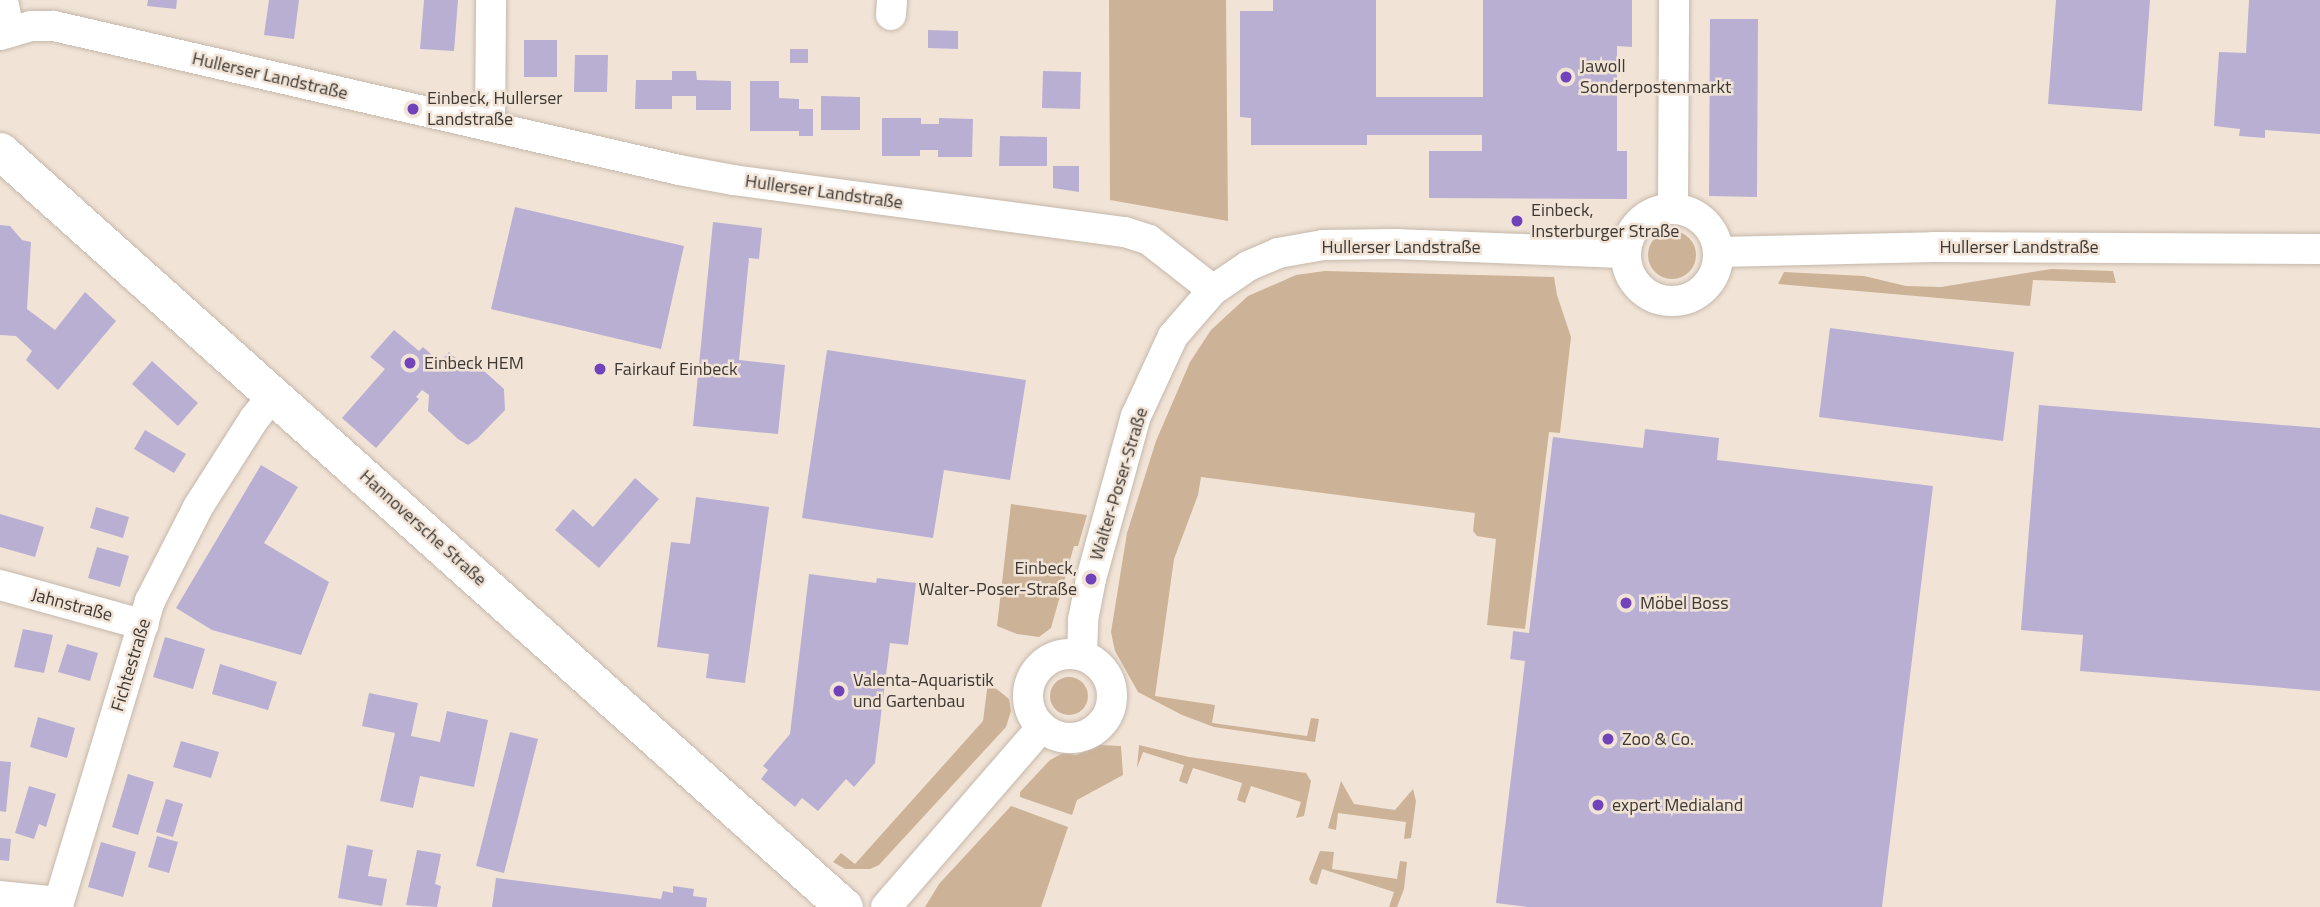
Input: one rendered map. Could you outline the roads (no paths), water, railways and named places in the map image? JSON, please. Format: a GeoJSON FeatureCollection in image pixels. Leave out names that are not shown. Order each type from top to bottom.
{"type":"FeatureCollection","features":[{"type":"Feature","properties":{"kind":"main road","name":"Hannoversche Straße"},"geometry":{"type":"LineString","coordinates":[[0,151],[844,907]]}},
{"type":"Feature","properties":{"kind":"street"},"geometry":{"type":"LineString","coordinates":[[3,0],[3,40]]}},
{"type":"Feature","properties":{"kind":"street"},"geometry":{"type":"LineString","coordinates":[[490,126],[491,0]]}},
{"type":"Feature","properties":{"kind":"street"},"geometry":{"type":"LineString","coordinates":[[1673,209],[1674,0]]}},
{"type":"Feature","properties":{"kind":"street","name":"Hullerser Landstraße"},"geometry":{"type":"LineString","coordinates":[[3,40],[31,26],[54,26],[733,180],[1125,232],[1149,240],[1213,290],[1248,266],[1278,253],[1323,245],[1425,245],[1626,253]]}},
{"type":"Feature","properties":{"kind":"street"},"geometry":{"type":"LineString","coordinates":[[1659,210],[1689,212],[1702,219],[1713,232],[1719,252],[1714,277],[1704,290],[1691,298],[1667,301],[1645,293],[1634,282],[1627,268],[1626,253],[1636,226],[1659,210]]}},
{"type":"Feature","properties":{"kind":"street","name":"Hullerser Landstraße"},"geometry":{"type":"LineString","coordinates":[[1719,252],[1934,247],[2320,249]]}},
{"type":"Feature","properties":{"kind":"street","name":"Walter-Poser-Straße"},"geometry":{"type":"LineString","coordinates":[[1082,655],[1083,620],[1091,579],[1136,416],[1173,336],[1213,290]]}},
{"type":"Feature","properties":{"kind":"street","name":"Fichtestraße"},"geometry":{"type":"LineString","coordinates":[[0,896],[59,902],[150,601],[198,507],[254,419],[274,394]]}},
{"type":"Feature","properties":{"kind":"street","name":"Jahnstraße"},"geometry":{"type":"LineString","coordinates":[[0,586],[144,625]]}},
{"type":"Feature","properties":{"kind":"street"},"geometry":{"type":"LineString","coordinates":[[1070,654],[1082,655],[1094,661],[1111,684],[1109,712],[1092,732],[1080,737],[1066,738],[1042,727],[1030,709],[1029,688],[1032,677],[1048,660],[1070,654]]}},
{"type":"Feature","properties":{"kind":"street"},"geometry":{"type":"LineString","coordinates":[[886,907],[1042,727]]}},
{"type":"Feature","properties":{"kind":"place","name":"Jawoll Sonderpostenmarkt"},"geometry":{"type":"Point","coordinates":[1566,77]}},
{"type":"Feature","properties":{"kind":"place","name":"Einbeck, Hullerser Landstraße"},"geometry":{"type":"Point","coordinates":[413,109]}},
{"type":"Feature","properties":{"kind":"place","name":"Einbeck, Insterburger Straße"},"geometry":{"type":"Point","coordinates":[1517,221]}},
{"type":"Feature","properties":{"kind":"place","name":"Einbeck HEM"},"geometry":{"type":"Point","coordinates":[410,363]}},
{"type":"Feature","properties":{"kind":"place","name":"Fairkauf Einbeck"},"geometry":{"type":"Point","coordinates":[600,369]}},
{"type":"Feature","properties":{"kind":"place","name":"Einbeck, Walter-Poser-Straße"},"geometry":{"type":"Point","coordinates":[1091,579]}},
{"type":"Feature","properties":{"kind":"place","name":"Möbel Boss"},"geometry":{"type":"Point","coordinates":[1626,603]}},
{"type":"Feature","properties":{"kind":"place","name":"Valenta-Aquaristik und Gartenbau"},"geometry":{"type":"Point","coordinates":[839,691]}},
{"type":"Feature","properties":{"kind":"place","name":"Zoo & Co."},"geometry":{"type":"Point","coordinates":[1608,739]}},
{"type":"Feature","properties":{"kind":"place","name":"expert Medialand"},"geometry":{"type":"Point","coordinates":[1598,805]}}]}
